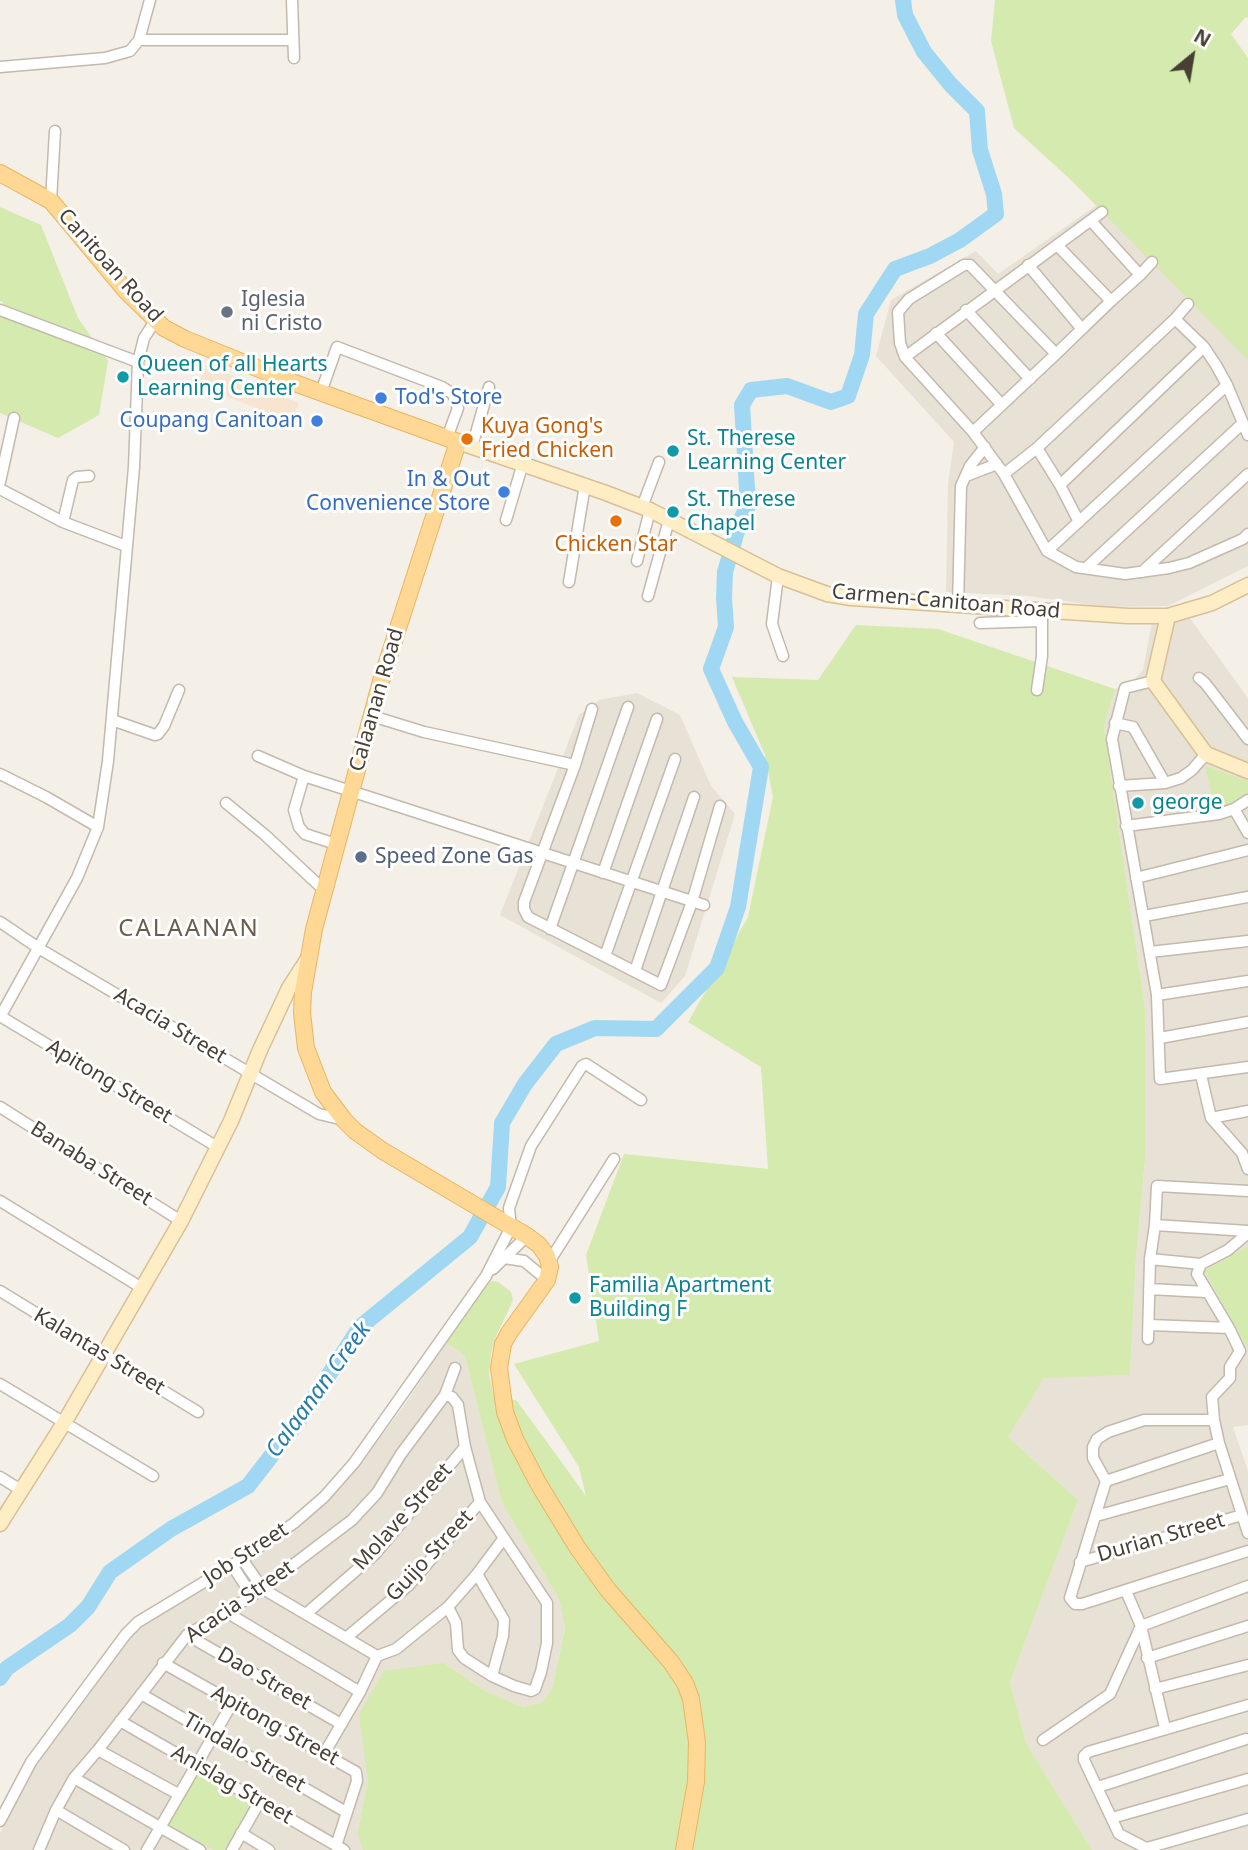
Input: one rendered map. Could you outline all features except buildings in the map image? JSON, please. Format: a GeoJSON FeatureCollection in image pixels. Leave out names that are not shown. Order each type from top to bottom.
{"type":"FeatureCollection","features":[{"type":"Feature","properties":{"kind":"main road","name":"Canitoan Road"},"geometry":{"type":"LineString","coordinates":[[0,173],[51,201],[155,321],[185,339],[459,442]]}},
{"type":"Feature","properties":{"kind":"main road","name":"Calaanan Road"},"geometry":{"type":"LineString","coordinates":[[459,442],[389,655],[336,844],[307,960],[302,1013],[306,1048],[323,1092],[344,1120],[383,1152],[527,1236]]}},
{"type":"Feature","properties":{"kind":"main road"},"geometry":{"type":"LineString","coordinates":[[527,1236],[543,1250],[549,1262],[547,1280],[503,1344],[499,1368],[505,1412],[514,1439],[577,1547],[608,1590],[671,1662],[688,1691],[697,1742],[696,1782],[684,1850]]}},
{"type":"Feature","properties":{"kind":"street"},"geometry":{"type":"LineString","coordinates":[[0,67],[105,58],[130,51],[139,40],[150,0]]}},
{"type":"Feature","properties":{"kind":"street"},"geometry":{"type":"LineString","coordinates":[[292,0],[294,58]]}},
{"type":"Feature","properties":{"kind":"street"},"geometry":{"type":"LineString","coordinates":[[139,40],[293,40]]}},
{"type":"Feature","properties":{"kind":"street"},"geometry":{"type":"LineString","coordinates":[[51,201],[55,131]]}},
{"type":"Feature","properties":{"kind":"street"},"geometry":{"type":"LineString","coordinates":[[905,357],[1102,212]]}},
{"type":"Feature","properties":{"kind":"street"},"geometry":{"type":"LineString","coordinates":[[1091,221],[1140,275]]}},
{"type":"Feature","properties":{"kind":"street"},"geometry":{"type":"LineString","coordinates":[[1057,245],[1111,301]]}},
{"type":"Feature","properties":{"kind":"street"},"geometry":{"type":"LineString","coordinates":[[973,432],[1152,262]]}},
{"type":"Feature","properties":{"kind":"street"},"geometry":{"type":"LineString","coordinates":[[1056,354],[974,268],[967,264],[909,299],[898,312],[900,343],[905,357],[985,447],[1047,551],[1065,562],[1125,574],[1189,563],[1248,534]]}},
{"type":"Feature","properties":{"kind":"street"},"geometry":{"type":"LineString","coordinates":[[1028,265],[1082,330]]}},
{"type":"Feature","properties":{"kind":"street"},"geometry":{"type":"LineString","coordinates":[[966,476],[1000,469],[1037,448],[1188,304]]}},
{"type":"Feature","properties":{"kind":"street"},"geometry":{"type":"LineString","coordinates":[[0,310],[138,362]]}},
{"type":"Feature","properties":{"kind":"street"},"geometry":{"type":"LineString","coordinates":[[966,310],[1030,379]]}},
{"type":"Feature","properties":{"kind":"street"},"geometry":{"type":"LineString","coordinates":[[1175,319],[1203,347],[1227,385],[1248,435]]}},
{"type":"Feature","properties":{"kind":"street"},"geometry":{"type":"LineString","coordinates":[[0,1017],[77,878],[98,827],[111,720],[134,455],[138,362],[144,338],[155,321]]}},
{"type":"Feature","properties":{"kind":"street"},"geometry":{"type":"LineString","coordinates":[[936,333],[1002,405]]}},
{"type":"Feature","properties":{"kind":"street"},"geometry":{"type":"LineString","coordinates":[[321,392],[337,347],[442,387],[453,394],[458,408],[459,442]]}},
{"type":"Feature","properties":{"kind":"street"},"geometry":{"type":"LineString","coordinates":[[1060,485],[1203,347]]}},
{"type":"Feature","properties":{"kind":"street"},"geometry":{"type":"LineString","coordinates":[[1047,551],[1227,385]]}},
{"type":"Feature","properties":{"kind":"street"},"geometry":{"type":"LineString","coordinates":[[459,442],[489,387]]}},
{"type":"Feature","properties":{"kind":"street"},"geometry":{"type":"LineString","coordinates":[[0,482],[15,418]]}},
{"type":"Feature","properties":{"kind":"street"},"geometry":{"type":"LineString","coordinates":[[1086,568],[1242,423]]}},
{"type":"Feature","properties":{"kind":"street","name":"Carmen-Canitoan Road"},"geometry":{"type":"LineString","coordinates":[[459,442],[646,509],[779,576],[827,594],[1042,615],[1168,616],[1212,603],[1248,585]]}},
{"type":"Feature","properties":{"kind":"street"},"geometry":{"type":"LineString","coordinates":[[958,605],[961,486],[985,447]]}},
{"type":"Feature","properties":{"kind":"street"},"geometry":{"type":"LineString","coordinates":[[1037,448],[1079,522]]}},
{"type":"Feature","properties":{"kind":"street"},"geometry":{"type":"LineString","coordinates":[[637,561],[646,509],[659,462]]}},
{"type":"Feature","properties":{"kind":"street"},"geometry":{"type":"LineString","coordinates":[[506,520],[523,463]]}},
{"type":"Feature","properties":{"kind":"street"},"geometry":{"type":"LineString","coordinates":[[1142,572],[1248,474]]}},
{"type":"Feature","properties":{"kind":"street"},"geometry":{"type":"LineString","coordinates":[[63,522],[73,480],[89,476]]}},
{"type":"Feature","properties":{"kind":"street"},"geometry":{"type":"LineString","coordinates":[[569,582],[585,485]]}},
{"type":"Feature","properties":{"kind":"street"},"geometry":{"type":"LineString","coordinates":[[0,489],[63,522],[126,546]]}},
{"type":"Feature","properties":{"kind":"street"},"geometry":{"type":"LineString","coordinates":[[648,596],[669,520]]}},
{"type":"Feature","properties":{"kind":"street"},"geometry":{"type":"LineString","coordinates":[[779,576],[772,624],[783,656]]}},
{"type":"Feature","properties":{"kind":"street"},"geometry":{"type":"LineString","coordinates":[[980,623],[1042,615],[1041,671],[1037,690]]}},
{"type":"Feature","properties":{"kind":"street"},"geometry":{"type":"LineString","coordinates":[[1168,616],[1153,681],[1206,754],[1248,771]]}},
{"type":"Feature","properties":{"kind":"street"},"geometry":{"type":"LineString","coordinates":[[1199,678],[1248,739]]}},
{"type":"Feature","properties":{"kind":"street"},"geometry":{"type":"LineString","coordinates":[[1153,681],[1125,688],[1112,739],[1157,995],[1160,1079],[1248,1067]]}},
{"type":"Feature","properties":{"kind":"street"},"geometry":{"type":"LineString","coordinates":[[111,720],[158,734],[164,726],[178,690]]}},
{"type":"Feature","properties":{"kind":"street"},"geometry":{"type":"LineString","coordinates":[[550,929],[628,707]]}},
{"type":"Feature","properties":{"kind":"street"},"geometry":{"type":"LineString","coordinates":[[592,709],[524,909],[528,917],[658,984],[663,984],[692,902],[720,806]]}},
{"type":"Feature","properties":{"kind":"street"},"geometry":{"type":"LineString","coordinates":[[372,716],[424,732],[575,765]]}},
{"type":"Feature","properties":{"kind":"street"},"geometry":{"type":"LineString","coordinates":[[603,873],[657,719]]}},
{"type":"Feature","properties":{"kind":"street"},"geometry":{"type":"LineString","coordinates":[[1115,723],[1133,727],[1165,783]]}},
{"type":"Feature","properties":{"kind":"street"},"geometry":{"type":"LineString","coordinates":[[1119,786],[1165,783],[1181,778],[1206,754]]}},
{"type":"Feature","properties":{"kind":"street"},"geometry":{"type":"LineString","coordinates":[[258,756],[351,792],[705,905]]}},
{"type":"Feature","properties":{"kind":"street"},"geometry":{"type":"LineString","coordinates":[[606,956],[675,759]]}},
{"type":"Feature","properties":{"kind":"street"},"geometry":{"type":"LineString","coordinates":[[0,774],[47,797],[98,827]]}},
{"type":"Feature","properties":{"kind":"street"},"geometry":{"type":"LineString","coordinates":[[304,776],[295,810],[299,827],[306,834],[336,844]]}},
{"type":"Feature","properties":{"kind":"street"},"geometry":{"type":"LineString","coordinates":[[635,971],[694,797]]}},
{"type":"Feature","properties":{"kind":"street"},"geometry":{"type":"LineString","coordinates":[[1126,826],[1219,814],[1248,800]]}},
{"type":"Feature","properties":{"kind":"street"},"geometry":{"type":"LineString","coordinates":[[226,803],[324,890]]}},
{"type":"Feature","properties":{"kind":"street"},"geometry":{"type":"LineString","coordinates":[[1234,809],[1248,833]]}},
{"type":"Feature","properties":{"kind":"street"},"geometry":{"type":"LineString","coordinates":[[1136,878],[1248,850]]}},
{"type":"Feature","properties":{"kind":"street"},"geometry":{"type":"LineString","coordinates":[[1143,916],[1248,897]]}},
{"type":"Feature","properties":{"kind":"street","name":"Acacia Street"},"geometry":{"type":"LineString","coordinates":[[0,922],[40,949],[319,1114],[334,1120],[344,1120]]}},
{"type":"Feature","properties":{"kind":"street"},"geometry":{"type":"LineString","coordinates":[[1150,952],[1248,942]]}},
{"type":"Feature","properties":{"kind":"street"},"geometry":{"type":"LineString","coordinates":[[0,1524],[64,1423],[181,1221],[219,1148],[289,988],[307,960]]}},
{"type":"Feature","properties":{"kind":"street"},"geometry":{"type":"LineString","coordinates":[[1157,995],[1248,981]]}},
{"type":"Feature","properties":{"kind":"street","name":"Apitong Street"},"geometry":{"type":"LineString","coordinates":[[0,1017],[219,1148]]}},
{"type":"Feature","properties":{"kind":"street"},"geometry":{"type":"LineString","coordinates":[[1160,1038],[1248,1022]]}},
{"type":"Feature","properties":{"kind":"street"},"geometry":{"type":"LineString","coordinates":[[506,1224],[531,1146],[582,1066],[586,1064],[641,1100]]}},
{"type":"Feature","properties":{"kind":"street"},"geometry":{"type":"LineString","coordinates":[[1201,1075],[1212,1118],[1245,1152],[1248,1169]]}},
{"type":"Feature","properties":{"kind":"street","name":"Banaba Street"},"geometry":{"type":"LineString","coordinates":[[0,1107],[181,1221]]}},
{"type":"Feature","properties":{"kind":"street"},"geometry":{"type":"LineString","coordinates":[[1212,1118],[1248,1111]]}},
{"type":"Feature","properties":{"kind":"street"},"geometry":{"type":"LineString","coordinates":[[549,1262],[614,1159]]}},
{"type":"Feature","properties":{"kind":"street"},"geometry":{"type":"LineString","coordinates":[[1148,1339],[1150,1259],[1156,1225],[1157,1186],[1248,1191]]}},
{"type":"Feature","properties":{"kind":"street"},"geometry":{"type":"LineString","coordinates":[[0,1201],[142,1288]]}},
{"type":"Feature","properties":{"kind":"street","name":"Job Street"},"geometry":{"type":"LineString","coordinates":[[486,1276],[506,1224]]}},
{"type":"Feature","properties":{"kind":"street"},"geometry":{"type":"LineString","coordinates":[[1156,1225],[1248,1232]]}},
{"type":"Feature","properties":{"kind":"street"},"geometry":{"type":"LineString","coordinates":[[1150,1259],[1200,1264],[1228,1250],[1248,1232]]}},
{"type":"Feature","properties":{"kind":"street","name":"Job Street"},"geometry":{"type":"LineString","coordinates":[[0,1821],[26,1769],[126,1634],[138,1622],[237,1562],[314,1507],[365,1450],[486,1276],[527,1236]]}},
{"type":"Feature","properties":{"kind":"street"},"geometry":{"type":"LineString","coordinates":[[505,1258],[524,1261],[547,1280]]}},
{"type":"Feature","properties":{"kind":"street"},"geometry":{"type":"LineString","coordinates":[[1200,1264],[1197,1274],[1240,1351],[1230,1367],[1230,1378],[1212,1397],[1219,1443],[1248,1533]]}},
{"type":"Feature","properties":{"kind":"street"},"geometry":{"type":"LineString","coordinates":[[1150,1289],[1206,1292]]}},
{"type":"Feature","properties":{"kind":"street","name":"Kalantas Street"},"geometry":{"type":"LineString","coordinates":[[0,1291],[198,1412]]}},
{"type":"Feature","properties":{"kind":"street"},"geometry":{"type":"LineString","coordinates":[[1149,1325],[1229,1328]]}},
{"type":"Feature","properties":{"kind":"street","name":"Acacia Street"},"geometry":{"type":"LineString","coordinates":[[43,1849],[56,1810],[74,1778],[98,1751],[187,1634],[253,1596],[352,1520],[377,1493],[401,1454],[445,1395],[455,1368]]}},
{"type":"Feature","properties":{"kind":"street"},"geometry":{"type":"LineString","coordinates":[[0,1384],[153,1476]]}},
{"type":"Feature","properties":{"kind":"street"},"geometry":{"type":"LineString","coordinates":[[445,1395],[452,1397],[458,1405],[465,1447],[480,1502],[547,1603],[547,1643],[541,1672],[534,1689],[522,1689],[492,1676],[474,1665],[458,1650],[456,1623],[448,1607]]}},
{"type":"Feature","properties":{"kind":"street"},"geometry":{"type":"LineString","coordinates":[[1214,1420],[1144,1420],[1108,1432],[1097,1439],[1093,1458],[1106,1481],[1070,1598],[1075,1604],[1126,1591],[1248,1551]]}},
{"type":"Feature","properties":{"kind":"street"},"geometry":{"type":"LineString","coordinates":[[1106,1481],[1219,1443]]}},
{"type":"Feature","properties":{"kind":"street","name":"Molave Street"},"geometry":{"type":"LineString","coordinates":[[307,1613],[375,1554],[465,1447]]}},
{"type":"Feature","properties":{"kind":"street"},"geometry":{"type":"LineString","coordinates":[[0,1477],[21,1490]]}},
{"type":"Feature","properties":{"kind":"street"},"geometry":{"type":"LineString","coordinates":[[1096,1516],[1230,1479]]}},
{"type":"Feature","properties":{"kind":"street","name":"Guijo Street"},"geometry":{"type":"LineString","coordinates":[[347,1637],[409,1585],[480,1502]]}},
{"type":"Feature","properties":{"kind":"street","name":"Durian Street"},"geometry":{"type":"LineString","coordinates":[[1080,1562],[1242,1515]]}},
{"type":"Feature","properties":{"kind":"street"},"geometry":{"type":"LineString","coordinates":[[324,1754],[360,1692],[377,1656],[396,1649],[448,1607],[504,1538]]}},
{"type":"Feature","properties":{"kind":"street"},"geometry":{"type":"LineString","coordinates":[[237,1562],[262,1589],[377,1656]]}},
{"type":"Feature","properties":{"kind":"street"},"geometry":{"type":"LineString","coordinates":[[237,1562],[253,1596]]}},
{"type":"Feature","properties":{"kind":"street"},"geometry":{"type":"LineString","coordinates":[[477,1574],[504,1620],[503,1636],[492,1676]]}},
{"type":"Feature","properties":{"kind":"street"},"geometry":{"type":"LineString","coordinates":[[1043,1741],[1110,1694],[1141,1626],[1248,1586]]}},
{"type":"Feature","properties":{"kind":"street"},"geometry":{"type":"LineString","coordinates":[[1126,1591],[1141,1626],[1165,1728]]}},
{"type":"Feature","properties":{"kind":"street"},"geometry":{"type":"LineString","coordinates":[[226,1612],[360,1692]]}},
{"type":"Feature","properties":{"kind":"street"},"geometry":{"type":"LineString","coordinates":[[1147,1658],[1248,1626]]}},
{"type":"Feature","properties":{"kind":"street","name":"Dao Street"},"geometry":{"type":"LineString","coordinates":[[187,1634],[341,1724]]}},
{"type":"Feature","properties":{"kind":"street","name":"Apitong Street"},"geometry":{"type":"LineString","coordinates":[[163,1663],[358,1774],[346,1812],[340,1848]]}},
{"type":"Feature","properties":{"kind":"street"},"geometry":{"type":"LineString","coordinates":[[1155,1689],[1248,1665]]}},
{"type":"Feature","properties":{"kind":"street","name":"Tindalo Street"},"geometry":{"type":"LineString","coordinates":[[141,1694],[346,1812]]}},
{"type":"Feature","properties":{"kind":"street"},"geometry":{"type":"LineString","coordinates":[[147,1850],[233,1702]]}},
{"type":"Feature","properties":{"kind":"street"},"geometry":{"type":"LineString","coordinates":[[1248,1705],[1165,1728],[1088,1752],[1084,1756],[1119,1834],[1149,1849],[1248,1819]]}},
{"type":"Feature","properties":{"kind":"street","name":"Anislag Street"},"geometry":{"type":"LineString","coordinates":[[120,1721],[340,1848]]}},
{"type":"Feature","properties":{"kind":"street"},"geometry":{"type":"LineString","coordinates":[[1098,1787],[1247,1736],[1248,1752]]}},
{"type":"Feature","properties":{"kind":"street"},"geometry":{"type":"LineString","coordinates":[[98,1751],[178,1794]]}},
{"type":"Feature","properties":{"kind":"street"},"geometry":{"type":"LineString","coordinates":[[74,1778],[193,1848]]}},
{"type":"Feature","properties":{"kind":"street"},"geometry":{"type":"LineString","coordinates":[[1112,1818],[1248,1780]]}},
{"type":"Feature","properties":{"kind":"street"},"geometry":{"type":"LineString","coordinates":[[232,1850],[260,1801]]}},
{"type":"Feature","properties":{"kind":"street"},"geometry":{"type":"LineString","coordinates":[[56,1810],[124,1850]]}},
{"type":"Feature","properties":{"kind":"street"},"geometry":{"type":"LineString","coordinates":[[241,1833],[269,1850]]}},
{"type":"Feature","properties":{"kind":"shaded area"},"geometry":{"type":"Polygon","coordinates":[[[1107,198],[1248,357],[1248,566],[1168,606],[1107,607],[1028,596],[946,592],[948,484],[954,442],[876,356],[891,300],[976,251],[998,274],[1107,198]]]}},
{"type":"Feature","properties":{"kind":"shaded area"},"geometry":{"type":"Polygon","coordinates":[[[206,365],[299,403],[291,422],[198,385],[206,365]]]}},
{"type":"Feature","properties":{"kind":"shaded area"},"geometry":{"type":"Polygon","coordinates":[[[1189,617],[1248,698],[1248,1246],[1204,1271],[1248,1349],[1248,1425],[1233,1427],[1248,1471],[1248,1850],[1092,1850],[1026,1743],[1010,1682],[1078,1500],[1008,1437],[1044,1377],[1130,1375],[1136,1258],[1145,1160],[1145,1009],[1104,727],[1115,689],[1132,682],[1143,670],[1152,622],[1189,617]]]}},
{"type":"Feature","properties":{"kind":"shaded area"},"geometry":{"type":"Polygon","coordinates":[[[637,693],[680,715],[711,786],[735,814],[685,976],[661,1003],[500,915],[579,715],[599,700],[637,693]]]}},
{"type":"Feature","properties":{"kind":"shaded area"},"geometry":{"type":"Polygon","coordinates":[[[446,1343],[465,1356],[502,1503],[559,1599],[565,1627],[552,1689],[541,1703],[523,1707],[485,1691],[444,1663],[366,1754],[368,1781],[357,1834],[363,1850],[0,1850],[0,1833],[26,1777],[135,1630],[251,1560],[322,1506],[346,1481],[401,1410],[446,1343]]]}},
{"type":"Feature","properties":{"kind":"green space"},"geometry":{"type":"Polygon","coordinates":[[[995,0],[1248,0],[1248,18],[1231,34],[1248,58],[1248,360],[1072,181],[1014,128],[991,41],[995,0]]]}},
{"type":"Feature","properties":{"kind":"green space"},"geometry":{"type":"Polygon","coordinates":[[[0,207],[41,225],[78,318],[108,361],[99,415],[58,438],[0,413],[0,312],[3,302],[0,301],[0,207]]]}},
{"type":"Feature","properties":{"kind":"green space"},"geometry":{"type":"Polygon","coordinates":[[[856,625],[938,629],[1115,689],[1104,727],[1145,1009],[1145,1160],[1136,1258],[1130,1375],[1044,1378],[1008,1437],[1078,1500],[1010,1682],[1026,1743],[1092,1850],[363,1850],[357,1834],[368,1781],[359,1714],[384,1671],[444,1663],[485,1691],[523,1707],[541,1703],[552,1689],[565,1628],[559,1599],[502,1503],[465,1356],[446,1343],[492,1281],[498,1282],[511,1292],[513,1299],[491,1354],[489,1374],[493,1392],[517,1401],[586,1496],[579,1467],[514,1364],[599,1341],[586,1255],[624,1154],[768,1169],[761,1067],[688,1022],[748,917],[773,797],[765,755],[732,677],[818,680],[856,625]]]}},
{"type":"Feature","properties":{"kind":"green space"},"geometry":{"type":"Polygon","coordinates":[[[1205,766],[1248,781],[1248,795],[1216,811],[1205,766]]]}},
{"type":"Feature","properties":{"kind":"green space"},"geometry":{"type":"Polygon","coordinates":[[[1248,1246],[1248,1349],[1204,1271],[1248,1246]]]}},
{"type":"Feature","properties":{"kind":"green space"},"geometry":{"type":"Polygon","coordinates":[[[198,1773],[251,1804],[224,1850],[214,1850],[169,1824],[198,1773]]]}},
{"type":"Feature","properties":{"kind":"waterway","name":"Calaanan Creek"},"geometry":{"type":"LineString","coordinates":[[0,1678],[7,1668],[70,1625],[88,1607],[110,1572],[171,1529],[248,1486],[302,1416],[360,1327],[470,1237],[498,1187],[502,1123],[525,1084],[556,1044],[595,1028],[656,1029],[717,968],[738,907],[761,767],[735,722],[711,669],[726,627],[725,572],[740,521],[748,506],[742,405],[751,390],[787,386],[831,402],[848,396],[862,355],[866,314],[895,269],[930,256],[960,240],[996,214],[994,194],[980,150],[977,111],[924,52],[905,15],[903,0]]}},
{"type":"Feature","properties":{"kind":"place","name":"Iglesia ni Cristo"},"geometry":{"type":"Point","coordinates":[227,312]}},
{"type":"Feature","properties":{"kind":"place","name":"Queen of all Hearts Learning Center"},"geometry":{"type":"Point","coordinates":[123,377]}},
{"type":"Feature","properties":{"kind":"place","name":"Tod's Store"},"geometry":{"type":"Point","coordinates":[381,398]}},
{"type":"Feature","properties":{"kind":"place","name":"Coupang Canitoan"},"geometry":{"type":"Point","coordinates":[317,421]}},
{"type":"Feature","properties":{"kind":"place","name":"Kuya Gong's Fried Chicken"},"geometry":{"type":"Point","coordinates":[467,439]}},
{"type":"Feature","properties":{"kind":"place","name":"St. Therese Learning Center"},"geometry":{"type":"Point","coordinates":[673,451]}},
{"type":"Feature","properties":{"kind":"place","name":"In & Out Convenience Store"},"geometry":{"type":"Point","coordinates":[504,492]}},
{"type":"Feature","properties":{"kind":"place","name":"St. Therese Chapel"},"geometry":{"type":"Point","coordinates":[673,512]}},
{"type":"Feature","properties":{"kind":"place","name":"Chicken Star"},"geometry":{"type":"Point","coordinates":[616,521]}},
{"type":"Feature","properties":{"kind":"place","name":"george"},"geometry":{"type":"Point","coordinates":[1138,803]}},
{"type":"Feature","properties":{"kind":"place","name":"Speed Zone Gas"},"geometry":{"type":"Point","coordinates":[361,857]}},
{"type":"Feature","properties":{"kind":"place","name":"Familia Apartment Building F"},"geometry":{"type":"Point","coordinates":[575,1298]}},
{"type":"Feature","properties":{"kind":"district","name":"CALAANAN"},"geometry":{"type":"Point","coordinates":[189,929]}}]}
